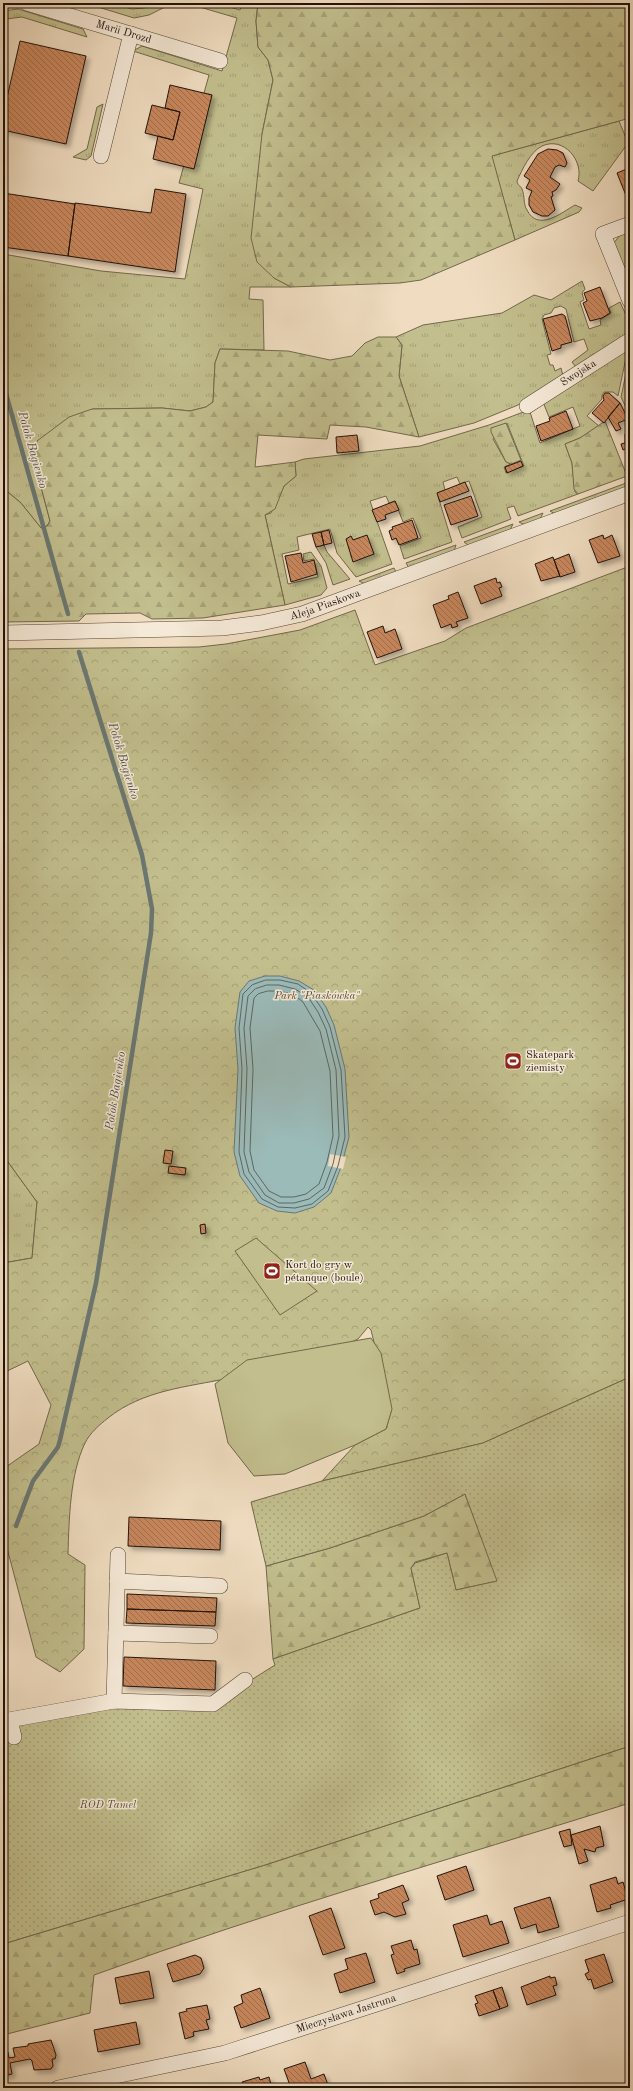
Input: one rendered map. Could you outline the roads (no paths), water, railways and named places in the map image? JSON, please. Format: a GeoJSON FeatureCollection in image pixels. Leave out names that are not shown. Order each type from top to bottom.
{"type":"FeatureCollection","features":[{"type":"Feature","properties":{"kind":"street","name":"Marii Drozd"},"geometry":{"type":"LineString","coordinates":[[27,3],[220,61]]}},
{"type":"Feature","properties":{"kind":"street"},"geometry":{"type":"LineString","coordinates":[[101,156],[131,34]]}},
{"type":"Feature","properties":{"kind":"street"},"geometry":{"type":"LineString","coordinates":[[630,224],[603,234],[630,301]]}},
{"type":"Feature","properties":{"kind":"street","name":"Swojska"},"geometry":{"type":"LineString","coordinates":[[527,406],[630,340]]}},
{"type":"Feature","properties":{"kind":"street","name":"Aleja Piaskowa"},"geometry":{"type":"LineString","coordinates":[[3,633],[222,628],[302,614],[630,493]]}},
{"type":"Feature","properties":{"kind":"street"},"geometry":{"type":"LineString","coordinates":[[114,1701],[118,1555]]}},
{"type":"Feature","properties":{"kind":"street"},"geometry":{"type":"LineString","coordinates":[[117,1581],[220,1586]]}},
{"type":"Feature","properties":{"kind":"street"},"geometry":{"type":"LineString","coordinates":[[116,1633],[210,1636]]}},
{"type":"Feature","properties":{"kind":"street"},"geometry":{"type":"LineString","coordinates":[[14,1737],[7,1720],[114,1701],[213,1704],[245,1680]]}},
{"type":"Feature","properties":{"kind":"street","name":"Mieczysława Jastruna"},"geometry":{"type":"LineString","coordinates":[[58,2088],[225,2052],[630,1922]]}},
{"type":"Feature","properties":{"kind":"water"},"geometry":{"type":"Polygon","coordinates":[[[265,976],[280,976],[299,981],[314,990],[326,1007],[334,1025],[345,1069],[349,1137],[341,1167],[331,1193],[314,1207],[295,1213],[277,1211],[259,1203],[240,1176],[234,1152],[238,1069],[235,1028],[240,992],[249,981],[265,976]]]}},
{"type":"Feature","properties":{"kind":"waterway","name":"Potok Bagienko"},"geometry":{"type":"LineString","coordinates":[[3,383],[68,614]]}},
{"type":"Feature","properties":{"kind":"waterway","name":"Potok Bagienko"},"geometry":{"type":"LineString","coordinates":[[16,1526],[33,1481],[58,1447],[96,1283],[151,933],[152,909],[142,855],[79,652]]}},
{"type":"Feature","properties":{"kind":"place","name":"Skatepark ziemisty"},"geometry":{"type":"Point","coordinates":[513,1061]}},
{"type":"Feature","properties":{"kind":"place","name":"Kort do gry w pétanque (boule)"},"geometry":{"type":"Point","coordinates":[272,1271]}},
{"type":"Feature","properties":{"kind":"park label","name":"Park \"Piaskówka\""},"geometry":{"type":"Point","coordinates":[317,996]}},
{"type":"Feature","properties":{"kind":"park label","name":"ROD Tamel"},"geometry":{"type":"Point","coordinates":[108,1805]}}]}
